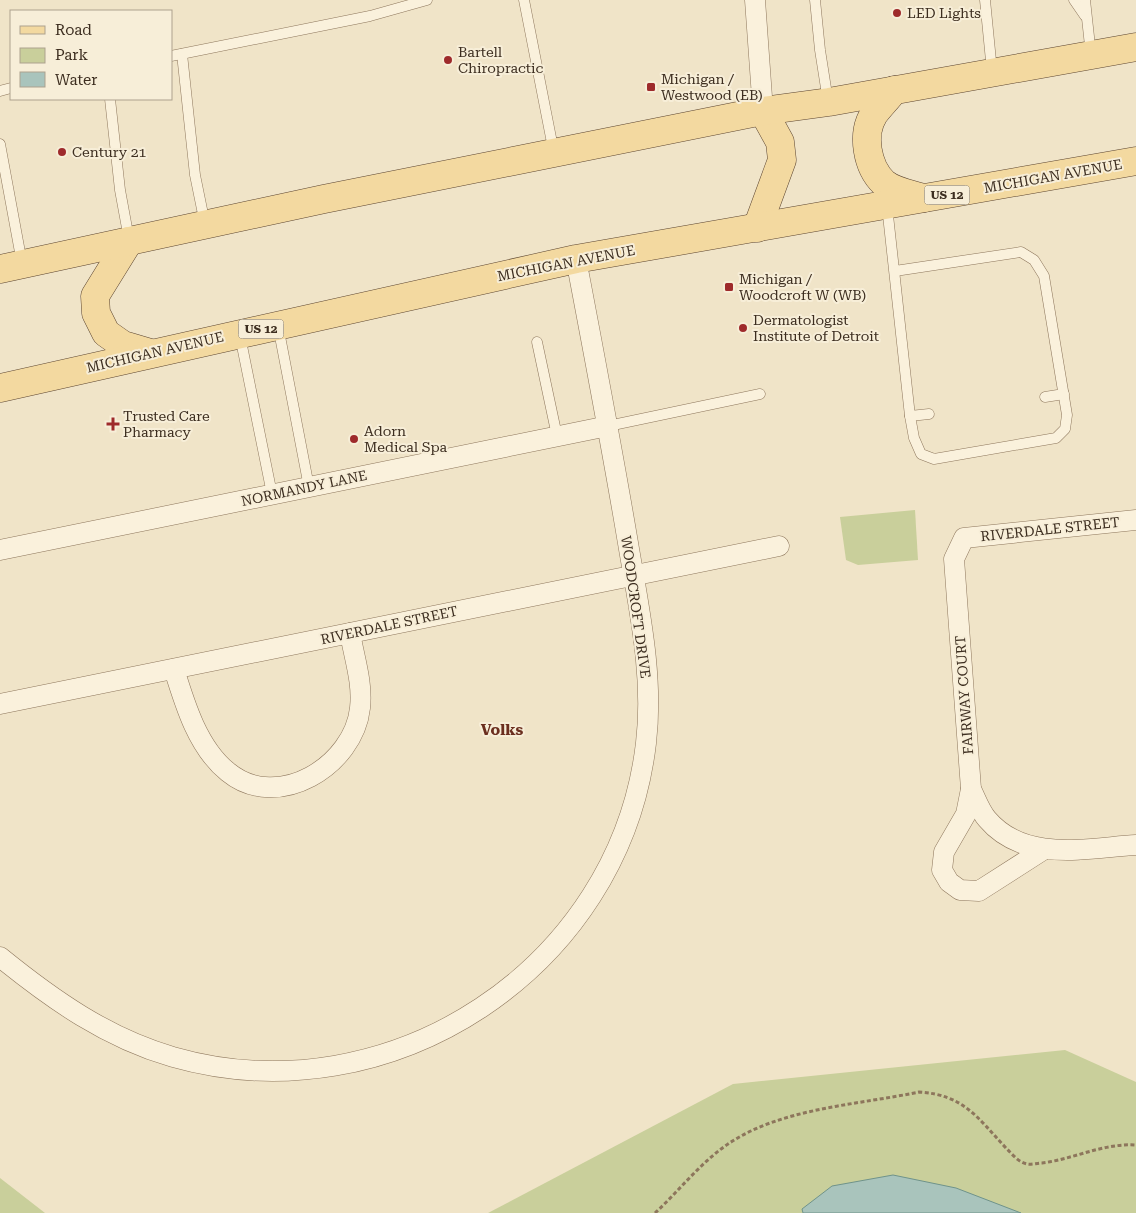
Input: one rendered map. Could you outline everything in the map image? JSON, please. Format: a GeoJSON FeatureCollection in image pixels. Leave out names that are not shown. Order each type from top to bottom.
{"type":"FeatureCollection","features":[{"type":"Feature","properties":{"kind":"main road"},"geometry":{"type":"LineString","coordinates":[[11,267],[205,225],[763,111],[829,102],[1136,47]]}},
{"type":"Feature","properties":{"kind":"main road"},"geometry":{"type":"LineString","coordinates":[[894,90],[874,115],[868,128],[867,149],[876,172],[884,183],[896,190],[927,198]]}},
{"type":"Feature","properties":{"kind":"main road"},"geometry":{"type":"LineString","coordinates":[[757,228],[782,160],[780,142],[763,111]]}},
{"type":"Feature","properties":{"kind":"main road","name":"MICHIGAN AVENUE"},"geometry":{"type":"LineString","coordinates":[[0,388],[576,259],[1136,161]]}},
{"type":"Feature","properties":{"kind":"main road"},"geometry":{"type":"LineString","coordinates":[[129,241],[95,296],[96,313],[106,334],[123,345],[150,353]]}},
{"type":"Feature","properties":{"kind":"street"},"geometry":{"type":"LineString","coordinates":[[755,0],[763,111]]}},
{"type":"Feature","properties":{"kind":"street","name":"WOODCROFT DRIVE"},"geometry":{"type":"LineString","coordinates":[[0,957],[41,991],[76,1014],[124,1040],[171,1057],[230,1068],[290,1071],[346,1064],[383,1055],[448,1029],[474,1014],[527,973],[548,952],[576,918],[612,859],[627,822],[646,747],[648,716],[646,661],[633,575],[608,426],[576,259]]}},
{"type":"Feature","properties":{"kind":"street","name":"NORMANDY LANE"},"geometry":{"type":"LineString","coordinates":[[0,550],[608,426]]}},
{"type":"Feature","properties":{"kind":"street","name":"RIVERDALE STREET"},"geometry":{"type":"LineString","coordinates":[[964,538],[1136,520]]}},
{"type":"Feature","properties":{"kind":"street","name":"FAIRWAY COURT"},"geometry":{"type":"LineString","coordinates":[[964,538],[954,559],[971,789],[986,818],[1002,833],[1020,844],[1043,850]]}},
{"type":"Feature","properties":{"kind":"street","name":"RIVERDALE STREET"},"geometry":{"type":"LineString","coordinates":[[0,704],[779,546]]}},
{"type":"Feature","properties":{"kind":"street"},"geometry":{"type":"LineString","coordinates":[[174,670],[195,728],[206,747],[229,773],[259,785],[293,784],[321,772],[347,746],[356,728],[361,694],[350,633]]}},
{"type":"Feature","properties":{"kind":"street"},"geometry":{"type":"LineString","coordinates":[[971,789],[966,814],[944,852],[942,870],[949,882],[960,890],[979,891],[1043,850],[1136,845]]}},
{"type":"Feature","properties":{"kind":"lane"},"geometry":{"type":"LineString","coordinates":[[205,225],[195,175],[177,55],[370,16],[428,0]]}},
{"type":"Feature","properties":{"kind":"lane"},"geometry":{"type":"LineString","coordinates":[[524,0],[554,154]]}},
{"type":"Feature","properties":{"kind":"lane"},"geometry":{"type":"LineString","coordinates":[[816,0],[820,50],[829,102]]}},
{"type":"Feature","properties":{"kind":"lane"},"geometry":{"type":"LineString","coordinates":[[985,0],[992,72]]}},
{"type":"Feature","properties":{"kind":"lane"},"geometry":{"type":"LineString","coordinates":[[1074,0],[1086,17]]}},
{"type":"Feature","properties":{"kind":"lane"},"geometry":{"type":"LineString","coordinates":[[1085,0],[1091,56]]}},
{"type":"Feature","properties":{"kind":"lane"},"geometry":{"type":"LineString","coordinates":[[110,100],[120,190],[129,241]]}},
{"type":"Feature","properties":{"kind":"lane"},"geometry":{"type":"LineString","coordinates":[[0,144],[13,212],[11,267]]}},
{"type":"Feature","properties":{"kind":"lane"},"geometry":{"type":"LineString","coordinates":[[886,205],[910,416],[914,438],[921,454],[934,459],[1056,438],[1064,429],[1067,415],[1044,276],[1034,260],[1021,252],[895,271]]}},
{"type":"Feature","properties":{"kind":"lane"},"geometry":{"type":"LineString","coordinates":[[278,325],[308,487]]}},
{"type":"Feature","properties":{"kind":"lane"},"geometry":{"type":"LineString","coordinates":[[240,333],[272,494]]}},
{"type":"Feature","properties":{"kind":"lane"},"geometry":{"type":"LineString","coordinates":[[537,342],[557,436]]}},
{"type":"Feature","properties":{"kind":"lane"},"geometry":{"type":"LineString","coordinates":[[608,426],[760,394]]}},
{"type":"Feature","properties":{"kind":"lane"},"geometry":{"type":"LineString","coordinates":[[1045,397],[1064,394]]}},
{"type":"Feature","properties":{"kind":"lane"},"geometry":{"type":"LineString","coordinates":[[910,416],[929,414]]}},
{"type":"Feature","properties":{"kind":"path"},"geometry":{"type":"LineString","coordinates":[[655,1213],[726,1145],[748,1132],[778,1119],[919,1092],[939,1093],[957,1101],[972,1112],[1017,1160],[1028,1165],[1064,1160],[1114,1145],[1136,1145]]}},
{"type":"Feature","properties":{"kind":"green space"},"geometry":{"type":"Polygon","coordinates":[[[915,510],[918,560],[858,565],[846,560],[840,517],[915,510]]]}},
{"type":"Feature","properties":{"kind":"green space"},"geometry":{"type":"Polygon","coordinates":[[[1065,1050],[1136,1082],[1136,1213],[488,1213],[733,1084],[1065,1050]]]}},
{"type":"Feature","properties":{"kind":"green space"},"geometry":{"type":"Polygon","coordinates":[[[0,1178],[45,1213],[0,1213],[0,1178]]]}},
{"type":"Feature","properties":{"kind":"water"},"geometry":{"type":"Polygon","coordinates":[[[893,1175],[956,1188],[1021,1213],[803,1213],[802,1209],[832,1186],[893,1175]]]}},
{"type":"Feature","properties":{"kind":"place","name":"LED Lights"},"geometry":{"type":"Point","coordinates":[897,13]}},
{"type":"Feature","properties":{"kind":"place","name":"Bartell Chiropractic"},"geometry":{"type":"Point","coordinates":[448,60]}},
{"type":"Feature","properties":{"kind":"place","name":"Michigan / Westwood (EB)"},"geometry":{"type":"Point","coordinates":[651,87]}},
{"type":"Feature","properties":{"kind":"place","name":"Century 21"},"geometry":{"type":"Point","coordinates":[62,152]}},
{"type":"Feature","properties":{"kind":"place","name":"Michigan / Woodcroft W (WB)"},"geometry":{"type":"Point","coordinates":[729,287]}},
{"type":"Feature","properties":{"kind":"place","name":"Dermatologist Institute of Detroit"},"geometry":{"type":"Point","coordinates":[743,328]}},
{"type":"Feature","properties":{"kind":"place","name":"Trusted Care Pharmacy"},"geometry":{"type":"Point","coordinates":[113,424]}},
{"type":"Feature","properties":{"kind":"place","name":"Adorn Medical Spa"},"geometry":{"type":"Point","coordinates":[354,439]}},
{"type":"Feature","properties":{"kind":"district","name":"Volks"},"geometry":{"type":"Point","coordinates":[502,730]}}]}
